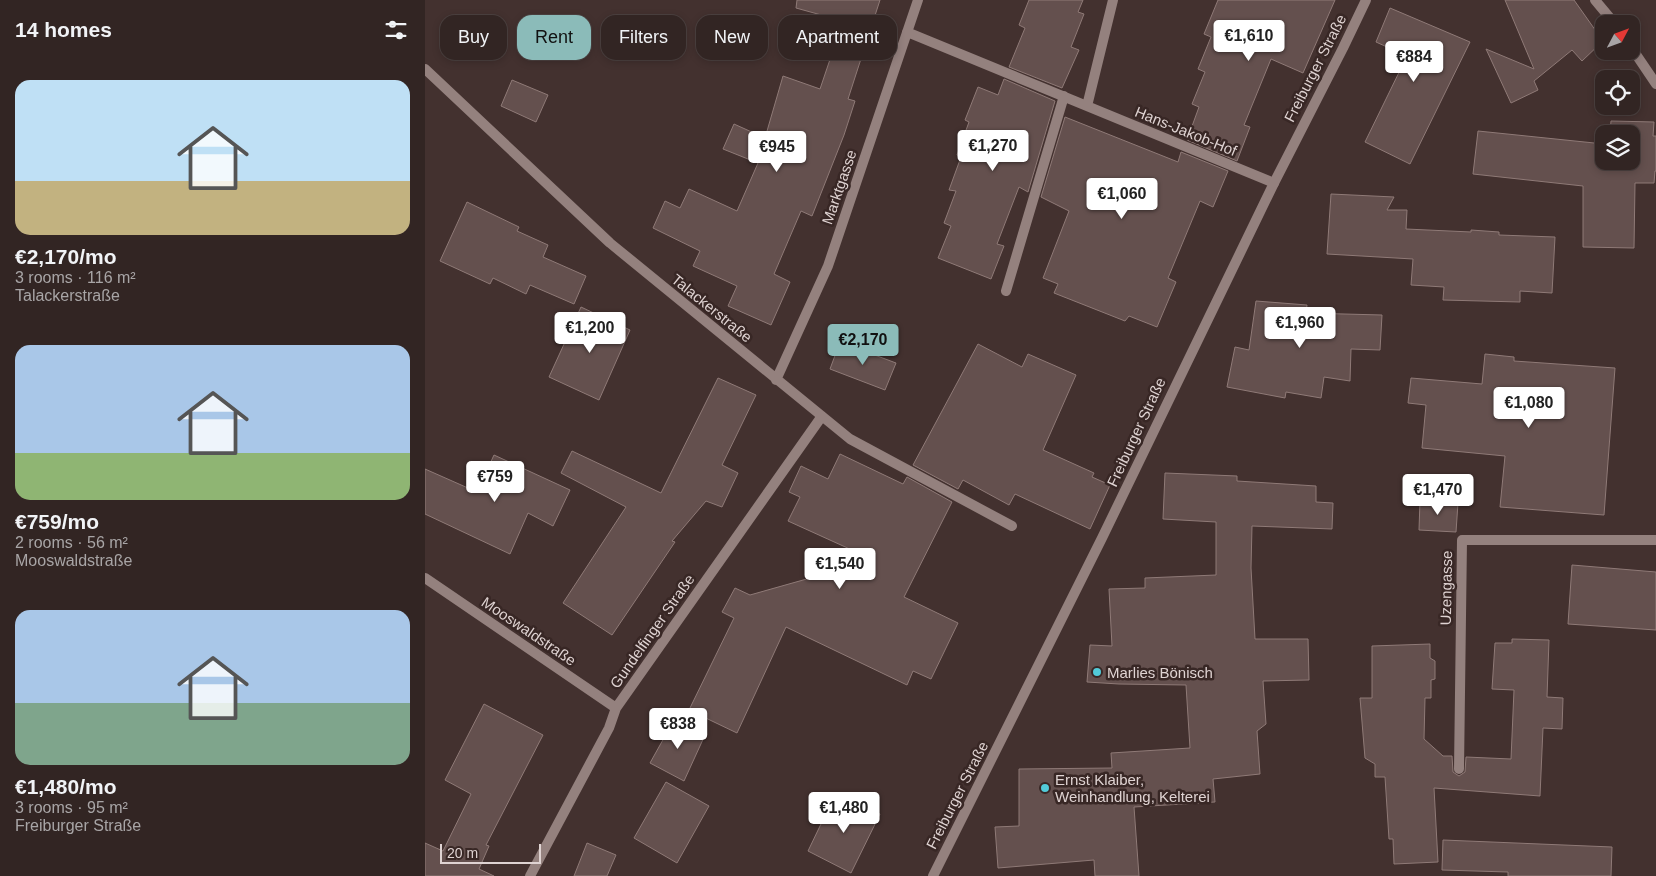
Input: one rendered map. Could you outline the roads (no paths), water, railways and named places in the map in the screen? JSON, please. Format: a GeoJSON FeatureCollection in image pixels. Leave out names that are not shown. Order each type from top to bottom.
{"type":"FeatureCollection","features":[{"type":"Feature","properties":{"kind":"street","name":"Marktgasse"},"geometry":{"type":"LineString","coordinates":[[776,380],[828,266],[918,0]]}},
{"type":"Feature","properties":{"kind":"street"},"geometry":{"type":"LineString","coordinates":[[1087,106],[1113,0]]}},
{"type":"Feature","properties":{"kind":"street","name":"Freiburger Straße"},"geometry":{"type":"LineString","coordinates":[[933,876],[1102,538],[1274,183],[1366,0]]}},
{"type":"Feature","properties":{"kind":"street"},"geometry":{"type":"LineString","coordinates":[[1595,0],[1608,15]]}},
{"type":"Feature","properties":{"kind":"street","name":"Hans-Jakob-Hof"},"geometry":{"type":"LineString","coordinates":[[907,32],[1274,183]]}},
{"type":"Feature","properties":{"kind":"street"},"geometry":{"type":"LineString","coordinates":[[1639,60],[1656,84]]}},
{"type":"Feature","properties":{"kind":"street","name":"Talackerstraße"},"geometry":{"type":"LineString","coordinates":[[425,69],[610,243],[850,439],[1012,526]]}},
{"type":"Feature","properties":{"kind":"street"},"geometry":{"type":"LineString","coordinates":[[1006,291],[1064,96]]}},
{"type":"Feature","properties":{"kind":"street","name":"Gundelfinger Straße"},"geometry":{"type":"LineString","coordinates":[[530,876],[609,728],[616,708],[822,416]]}},
{"type":"Feature","properties":{"kind":"street","name":"Uzengasse"},"geometry":{"type":"LineString","coordinates":[[1459,769],[1462,540],[1656,540]]}},
{"type":"Feature","properties":{"kind":"street","name":"Mooswaldstraße"},"geometry":{"type":"LineString","coordinates":[[425,578],[616,708]]}},
{"type":"Feature","properties":{"kind":"place","name":"Marlies Bönisch"},"geometry":{"type":"Point","coordinates":[1097,672]}},
{"type":"Feature","properties":{"kind":"place","name":"Ernst Klaiber, Weinhandlung, Kelterei"},"geometry":{"type":"Point","coordinates":[1045,788]}}]}
